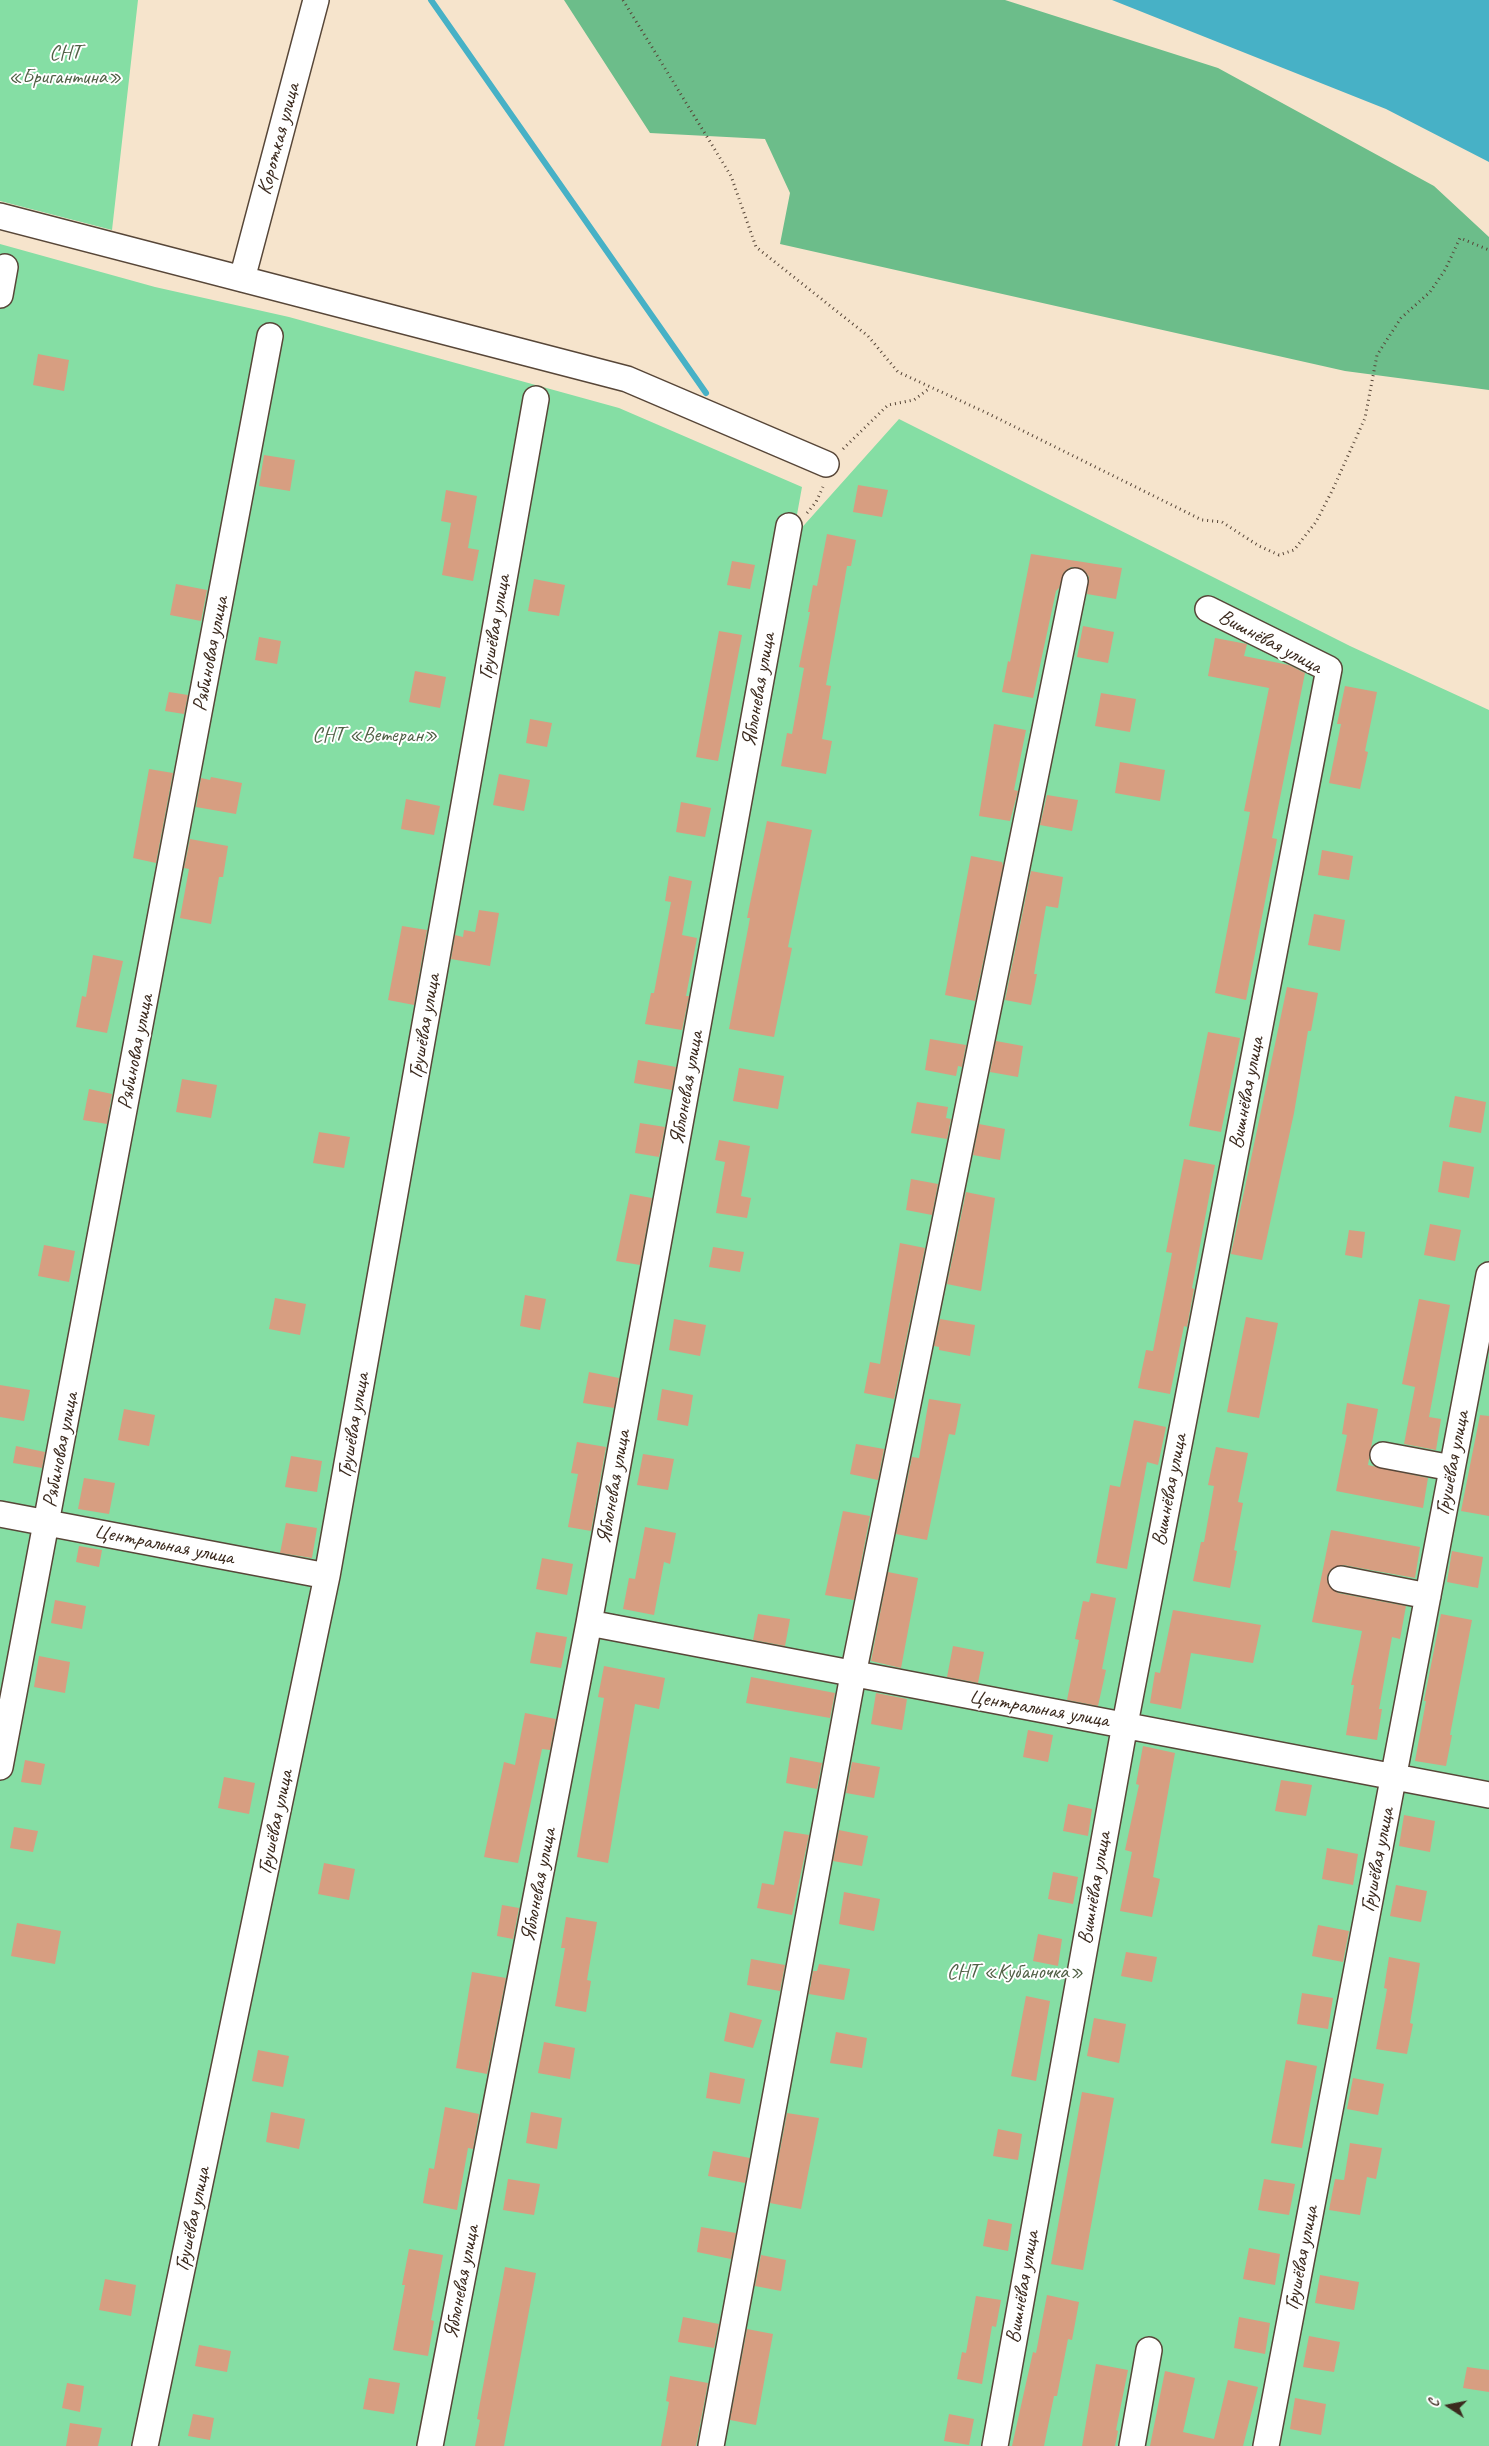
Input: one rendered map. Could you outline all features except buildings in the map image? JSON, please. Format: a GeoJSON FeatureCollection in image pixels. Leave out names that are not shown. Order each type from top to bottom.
{"type":"FeatureCollection","features":[{"type":"Feature","properties":{"kind":"street","name":"Короткая улица"},"geometry":{"type":"LineString","coordinates":[[242,279],[316,0]]}},
{"type":"Feature","properties":{"kind":"street"},"geometry":{"type":"LineString","coordinates":[[0,216],[627,379],[826,464]]}},
{"type":"Feature","properties":{"kind":"street"},"geometry":{"type":"LineString","coordinates":[[0,295],[5,267]]}},
{"type":"Feature","properties":{"kind":"street","name":"Рябиновая улица"},"geometry":{"type":"LineString","coordinates":[[0,1767],[270,336]]}},
{"type":"Feature","properties":{"kind":"street","name":"Грушёвая улица"},"geometry":{"type":"LineString","coordinates":[[145,2446],[327,1576],[536,399]]}},
{"type":"Feature","properties":{"kind":"street","name":"Яблоневая улица"},"geometry":{"type":"LineString","coordinates":[[430,2446],[589,1623],[789,526]]}},
{"type":"Feature","properties":{"kind":"street"},"geometry":{"type":"LineString","coordinates":[[711,2446],[853,1675],[1075,581]]}},
{"type":"Feature","properties":{"kind":"street","name":"Вишнёвая улица"},"geometry":{"type":"LineString","coordinates":[[995,2446],[1125,1724],[1329,668],[1208,609]]}},
{"type":"Feature","properties":{"kind":"street","name":"Грушёвая улица"},"geometry":{"type":"LineString","coordinates":[[1266,2446],[1489,1275]]}},
{"type":"Feature","properties":{"kind":"street"},"geometry":{"type":"LineString","coordinates":[[1383,1455],[1452,1468]]}},
{"type":"Feature","properties":{"kind":"street","name":"Центральная улица"},"geometry":{"type":"LineString","coordinates":[[0,1514],[327,1576]]}},
{"type":"Feature","properties":{"kind":"street"},"geometry":{"type":"LineString","coordinates":[[1341,1579],[1428,1596]]}},
{"type":"Feature","properties":{"kind":"street","name":"Центральная улица"},"geometry":{"type":"LineString","coordinates":[[589,1623],[853,1675],[1125,1724],[1489,1796]]}},
{"type":"Feature","properties":{"kind":"street"},"geometry":{"type":"LineString","coordinates":[[1132,2446],[1149,2350]]}},
{"type":"Feature","properties":{"kind":"path"},"geometry":{"type":"LineString","coordinates":[[623,0],[732,176],[756,247],[868,336],[898,372],[987,413],[1202,520],[1222,522],[1259,546],[1279,555],[1294,550],[1316,522],[1334,489],[1365,418],[1376,355],[1401,318],[1430,292],[1445,270],[1460,238],[1489,250]]}},
{"type":"Feature","properties":{"kind":"path"},"geometry":{"type":"LineString","coordinates":[[789,526],[803,518],[816,502],[826,479],[826,464],[888,405],[914,400],[930,388]]}},
{"type":"Feature","properties":{"kind":"green space","name":"СНТ «Бригантина»"},"geometry":{"type":"Polygon","coordinates":[[[0,0],[138,0],[112,230],[0,201],[0,0]]]}},
{"type":"Feature","properties":{"kind":"green space"},"geometry":{"type":"Polygon","coordinates":[[[564,0],[1005,0],[1218,68],[1434,186],[1489,237],[1489,390],[1345,371],[780,244],[790,193],[765,139],[650,133],[564,0]]]}},
{"type":"Feature","properties":{"kind":"green space","name":"СНТ «Ветеран»"},"geometry":{"type":"Polygon","coordinates":[[[0,244],[155,287],[289,317],[619,408],[802,487],[596,1621],[436,2446],[0,2446],[0,244]]]}},
{"type":"Feature","properties":{"kind":"green space","name":"СНТ «Кубаночка»"},"geometry":{"type":"Polygon","coordinates":[[[899,419],[1350,646],[1489,710],[1489,2446],[439,2446],[603,1614],[797,533],[899,419]]]}},
{"type":"Feature","properties":{"kind":"water"},"geometry":{"type":"Polygon","coordinates":[[[1112,0],[1489,0],[1489,162],[1386,109],[1112,0]]]}},
{"type":"Feature","properties":{"kind":"waterway"},"geometry":{"type":"LineString","coordinates":[[431,0],[706,393]]}}]}
